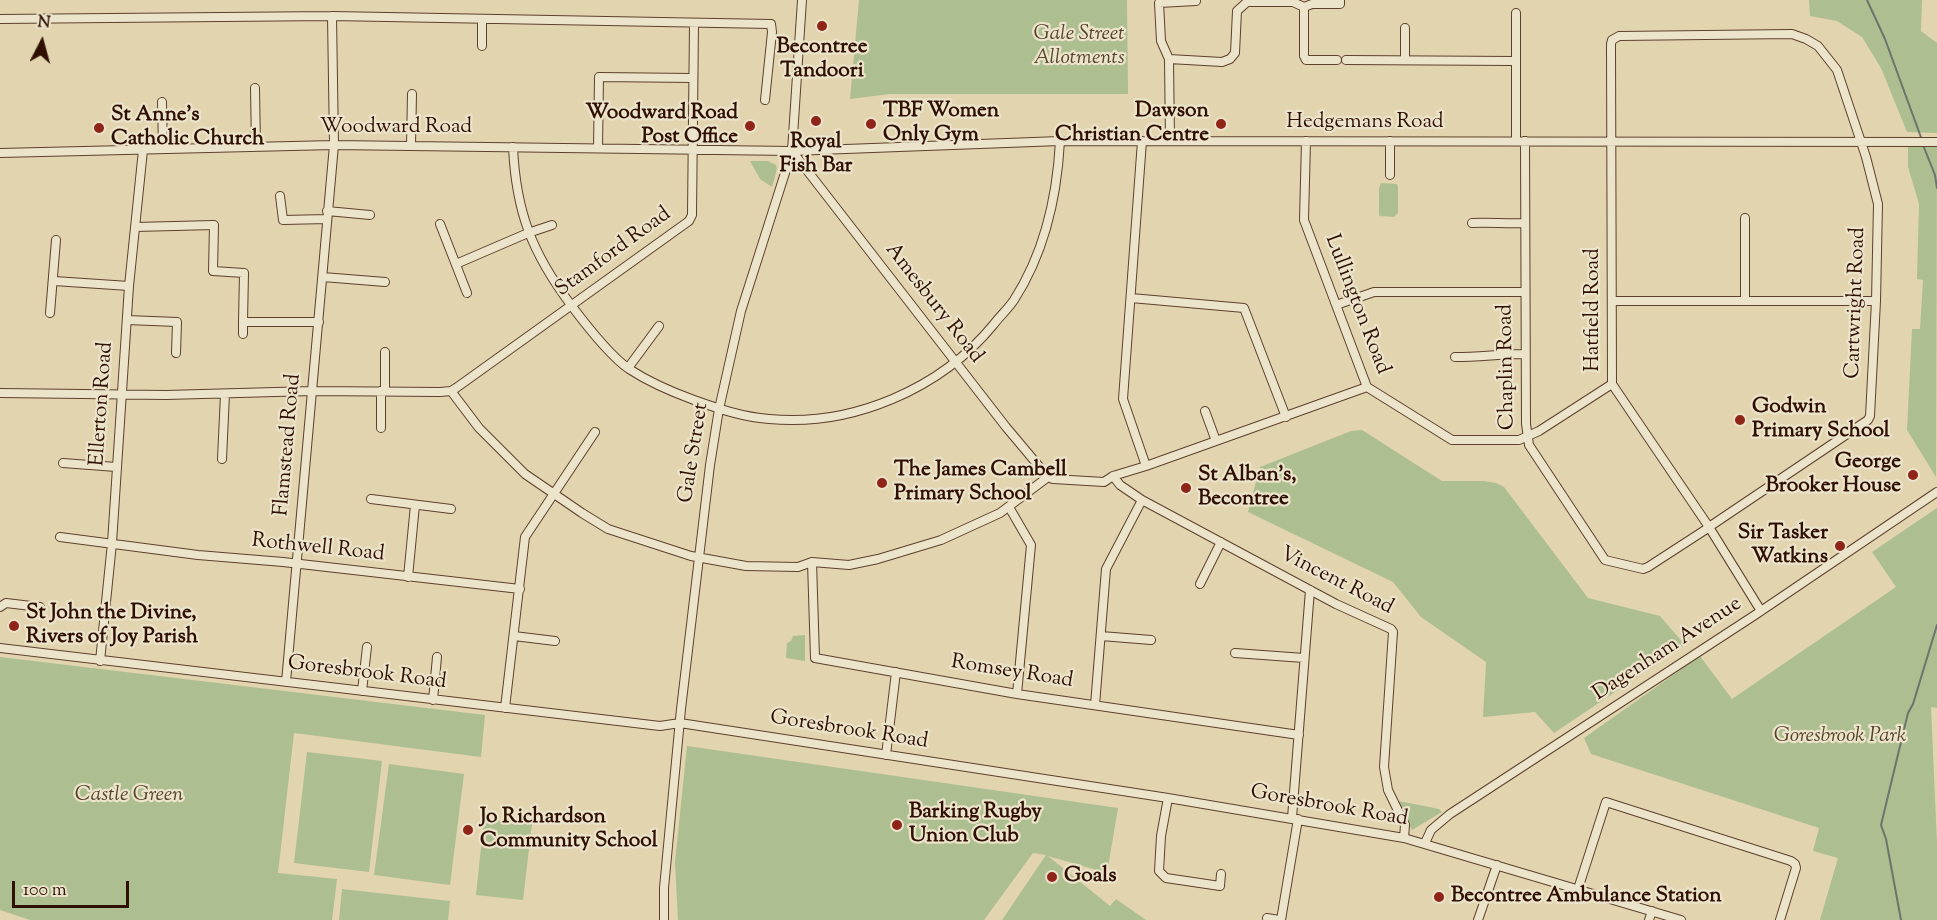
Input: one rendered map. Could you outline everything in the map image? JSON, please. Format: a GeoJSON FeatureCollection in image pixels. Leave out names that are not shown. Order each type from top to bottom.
{"type":"FeatureCollection","features":[{"type":"Feature","properties":{"kind":"street","name":"Gale Street"},"geometry":{"type":"LineString","coordinates":[[664,920],[664,888],[680,723],[698,557],[719,409],[741,311],[792,151],[802,0]]}},
{"type":"Feature","properties":{"kind":"street"},"geometry":{"type":"LineString","coordinates":[[1170,141],[1168,58],[1161,41],[1159,3],[1196,2],[1196,0]]}},
{"type":"Feature","properties":{"kind":"street"},"geometry":{"type":"LineString","coordinates":[[1304,8],[1312,4],[1340,4],[1340,0]]}},
{"type":"Feature","properties":{"kind":"street"},"geometry":{"type":"LineString","coordinates":[[1168,58],[1222,62],[1230,58],[1235,53],[1237,11],[1247,2],[1293,2],[1304,8]]}},
{"type":"Feature","properties":{"kind":"street"},"geometry":{"type":"LineString","coordinates":[[1304,8],[1304,56],[1306,60],[1515,61]]}},
{"type":"Feature","properties":{"kind":"street"},"geometry":{"type":"LineString","coordinates":[[1516,13],[1516,141]]}},
{"type":"Feature","properties":{"kind":"street"},"geometry":{"type":"LineString","coordinates":[[0,19],[332,16],[771,24],[765,100]]}},
{"type":"Feature","properties":{"kind":"street","name":"Flamstead Road"},"geometry":{"type":"LineString","coordinates":[[286,682],[334,145],[332,16]]}},
{"type":"Feature","properties":{"kind":"street"},"geometry":{"type":"LineString","coordinates":[[482,20],[482,46]]}},
{"type":"Feature","properties":{"kind":"street","name":"Stamford Road"},"geometry":{"type":"LineString","coordinates":[[451,391],[689,221],[692,215],[694,23]]}},
{"type":"Feature","properties":{"kind":"street"},"geometry":{"type":"LineString","coordinates":[[1405,28],[1405,60]]}},
{"type":"Feature","properties":{"kind":"street","name":"Cartwright Road"},"geometry":{"type":"LineString","coordinates":[[1614,38],[1619,36],[1776,33],[1792,34],[1818,46],[1837,70],[1866,157],[1878,204],[1876,301],[1868,420],[1708,527]]}},
{"type":"Feature","properties":{"kind":"street","name":"Hatfield Road"},"geometry":{"type":"LineString","coordinates":[[1614,38],[1611,44],[1612,384],[1761,611]]}},
{"type":"Feature","properties":{"kind":"street"},"geometry":{"type":"LineString","coordinates":[[598,148],[599,77],[693,78]]}},
{"type":"Feature","properties":{"kind":"street"},"geometry":{"type":"LineString","coordinates":[[255,88],[256,147]]}},
{"type":"Feature","properties":{"kind":"street"},"geometry":{"type":"LineString","coordinates":[[411,145],[412,94]]}},
{"type":"Feature","properties":{"kind":"street"},"geometry":{"type":"LineString","coordinates":[[162,102],[163,149]]}},
{"type":"Feature","properties":{"kind":"street","name":"Hedgemans Road"},"geometry":{"type":"LineString","coordinates":[[792,151],[1060,141],[1936,142]]}},
{"type":"Feature","properties":{"kind":"street"},"geometry":{"type":"LineString","coordinates":[[513,147],[517,192],[528,233],[546,269],[594,334],[628,368],[674,393],[719,409],[770,419],[805,420],[839,416],[892,399],[956,362],[984,336],[1014,300],[1040,250],[1050,221],[1057,183],[1060,141]]}},
{"type":"Feature","properties":{"kind":"street"},"geometry":{"type":"LineString","coordinates":[[1142,141],[1123,399],[1146,466]]}},
{"type":"Feature","properties":{"kind":"street","name":"Lullington Road"},"geometry":{"type":"LineString","coordinates":[[1306,141],[1304,220],[1367,387],[1452,440],[1519,440],[1612,384]]}},
{"type":"Feature","properties":{"kind":"street"},"geometry":{"type":"LineString","coordinates":[[1390,141],[1390,175]]}},
{"type":"Feature","properties":{"kind":"street","name":"Chaplin Road"},"geometry":{"type":"LineString","coordinates":[[1525,141],[1526,424],[1527,437],[1532,450],[1605,560],[1609,562],[1642,569],[1648,567],[1708,527]]}},
{"type":"Feature","properties":{"kind":"street","name":"Woodward Road"},"geometry":{"type":"LineString","coordinates":[[0,153],[334,145],[792,151]]}},
{"type":"Feature","properties":{"kind":"street","name":"Ellerton Road"},"geometry":{"type":"LineString","coordinates":[[100,660],[112,543],[129,286],[143,150]]}},
{"type":"Feature","properties":{"kind":"street","name":"Amesbury Road"},"geometry":{"type":"LineString","coordinates":[[792,151],[1006,427],[1048,477]]}},
{"type":"Feature","properties":{"kind":"street"},"geometry":{"type":"LineString","coordinates":[[280,196],[283,220],[327,215],[370,214]]}},
{"type":"Feature","properties":{"kind":"street"},"geometry":{"type":"LineString","coordinates":[[1745,301],[1746,218]]}},
{"type":"Feature","properties":{"kind":"street"},"geometry":{"type":"LineString","coordinates":[[135,227],[214,221],[213,271],[244,273],[243,334]]}},
{"type":"Feature","properties":{"kind":"street"},"geometry":{"type":"LineString","coordinates":[[1472,223],[1525,224]]}},
{"type":"Feature","properties":{"kind":"street"},"geometry":{"type":"LineString","coordinates":[[440,224],[467,293]]}},
{"type":"Feature","properties":{"kind":"street"},"geometry":{"type":"LineString","coordinates":[[456,264],[552,225]]}},
{"type":"Feature","properties":{"kind":"street"},"geometry":{"type":"LineString","coordinates":[[50,313],[56,240]]}},
{"type":"Feature","properties":{"kind":"street"},"geometry":{"type":"LineString","coordinates":[[323,277],[385,282]]}},
{"type":"Feature","properties":{"kind":"street"},"geometry":{"type":"LineString","coordinates":[[54,281],[129,286]]}},
{"type":"Feature","properties":{"kind":"street"},"geometry":{"type":"LineString","coordinates":[[1336,305],[1374,291],[1525,292]]}},
{"type":"Feature","properties":{"kind":"street"},"geometry":{"type":"LineString","coordinates":[[1131,298],[1244,308],[1286,417]]}},
{"type":"Feature","properties":{"kind":"street"},"geometry":{"type":"LineString","coordinates":[[1612,301],[1876,301]]}},
{"type":"Feature","properties":{"kind":"street"},"geometry":{"type":"LineString","coordinates":[[127,320],[177,322],[176,353]]}},
{"type":"Feature","properties":{"kind":"street"},"geometry":{"type":"LineString","coordinates":[[243,322],[319,322]]}},
{"type":"Feature","properties":{"kind":"street"},"geometry":{"type":"LineString","coordinates":[[628,368],[659,326]]}},
{"type":"Feature","properties":{"kind":"street"},"geometry":{"type":"LineString","coordinates":[[381,429],[385,352]]}},
{"type":"Feature","properties":{"kind":"street"},"geometry":{"type":"LineString","coordinates":[[1455,357],[1525,354]]}},
{"type":"Feature","properties":{"kind":"street"},"geometry":{"type":"LineString","coordinates":[[0,393],[225,394],[312,391],[451,391],[493,443],[525,474],[609,529],[704,559],[759,567],[798,567],[812,562],[849,565],[878,560],[941,540],[1009,507],[1048,477],[1104,482],[1113,476],[1367,387]]}},
{"type":"Feature","properties":{"kind":"street"},"geometry":{"type":"LineString","coordinates":[[222,459],[225,394]]}},
{"type":"Feature","properties":{"kind":"street"},"geometry":{"type":"LineString","coordinates":[[1205,411],[1216,441]]}},
{"type":"Feature","properties":{"kind":"street"},"geometry":{"type":"LineString","coordinates":[[505,708],[525,537],[595,432]]}},
{"type":"Feature","properties":{"kind":"street"},"geometry":{"type":"LineString","coordinates":[[63,463],[116,467]]}},
{"type":"Feature","properties":{"kind":"street","name":"Vincent Road"},"geometry":{"type":"LineString","coordinates":[[1113,476],[1120,485],[1142,500],[1393,632],[1384,767],[1388,790],[1405,825],[1404,838]]}},
{"type":"Feature","properties":{"kind":"street","name":"Dagenham Avenue"},"geometry":{"type":"LineString","coordinates":[[1425,843],[1431,830],[1450,814],[1761,611],[1937,492]]}},
{"type":"Feature","properties":{"kind":"street"},"geometry":{"type":"LineString","coordinates":[[371,499],[451,509]]}},
{"type":"Feature","properties":{"kind":"street"},"geometry":{"type":"LineString","coordinates":[[1095,705],[1106,569],[1142,500]]}},
{"type":"Feature","properties":{"kind":"street"},"geometry":{"type":"LineString","coordinates":[[408,577],[415,505]]}},
{"type":"Feature","properties":{"kind":"street"},"geometry":{"type":"LineString","coordinates":[[1009,507],[1031,545],[1017,694]]}},
{"type":"Feature","properties":{"kind":"street","name":"Rothwell Road"},"geometry":{"type":"LineString","coordinates":[[60,537],[198,555],[520,589]]}},
{"type":"Feature","properties":{"kind":"street"},"geometry":{"type":"LineString","coordinates":[[1200,584],[1221,542]]}},
{"type":"Feature","properties":{"kind":"street","name":"Romsey Road"},"geometry":{"type":"LineString","coordinates":[[812,562],[815,658],[1017,694],[1299,735]]}},
{"type":"Feature","properties":{"kind":"street"},"geometry":{"type":"LineString","coordinates":[[1267,918],[1280,920],[1295,818],[1310,590]]}},
{"type":"Feature","properties":{"kind":"street"},"geometry":{"type":"LineString","coordinates":[[28,605],[29,596]]}},
{"type":"Feature","properties":{"kind":"street"},"geometry":{"type":"LineString","coordinates":[[0,607],[6,603],[40,607]]}},
{"type":"Feature","properties":{"kind":"street"},"geometry":{"type":"LineString","coordinates":[[514,636],[555,641]]}},
{"type":"Feature","properties":{"kind":"street"},"geometry":{"type":"LineString","coordinates":[[1101,636],[1151,639]]}},
{"type":"Feature","properties":{"kind":"street"},"geometry":{"type":"LineString","coordinates":[[362,691],[367,647]]}},
{"type":"Feature","properties":{"kind":"street","name":"Goresbrook Road"},"geometry":{"type":"LineString","coordinates":[[0,648],[660,726],[680,723],[1295,818],[1425,843],[1680,920]]}},
{"type":"Feature","properties":{"kind":"street"},"geometry":{"type":"LineString","coordinates":[[1235,653],[1304,658]]}},
{"type":"Feature","properties":{"kind":"street"},"geometry":{"type":"LineString","coordinates":[[433,700],[437,657]]}},
{"type":"Feature","properties":{"kind":"street"},"geometry":{"type":"LineString","coordinates":[[886,755],[897,672]]}},
{"type":"Feature","properties":{"kind":"street"},"geometry":{"type":"LineString","coordinates":[[1168,798],[1161,836],[1159,871],[1166,878],[1220,886],[1221,874]]}},
{"type":"Feature","properties":{"kind":"street"},"geometry":{"type":"LineString","coordinates":[[1578,889],[1606,802],[1791,861],[1796,868],[1780,920]]}},
{"type":"Feature","properties":{"kind":"street"},"geometry":{"type":"LineString","coordinates":[[1478,920],[1497,865]]}},
{"type":"Feature","properties":{"kind":"street"},"geometry":{"type":"LineString","coordinates":[[1649,920],[1652,911]]}},
{"type":"Feature","properties":{"kind":"green space","name":"Gale Street Allotments"},"geometry":{"type":"Polygon","coordinates":[[[859,0],[1127,0],[1128,94],[890,94],[850,99],[859,0]]]}},
{"type":"Feature","properties":{"kind":"green space"},"geometry":{"type":"Polygon","coordinates":[[[1809,0],[1922,0],[1921,31],[1937,43],[1937,133],[1907,132],[1881,68],[1862,37],[1837,21],[1810,16],[1809,0]]]}},
{"type":"Feature","properties":{"kind":"green space"},"geometry":{"type":"Polygon","coordinates":[[[1908,145],[1937,145],[1936,477],[1907,430],[1912,329],[1920,329],[1923,280],[1917,279],[1919,204],[1908,167],[1908,145]]]}},
{"type":"Feature","properties":{"kind":"green space"},"geometry":{"type":"Polygon","coordinates":[[[750,161],[768,161],[776,165],[772,187],[760,179],[750,161]]]}},
{"type":"Feature","properties":{"kind":"green space"},"geometry":{"type":"Polygon","coordinates":[[[1381,183],[1397,184],[1398,213],[1394,217],[1379,215],[1381,183]]]}},
{"type":"Feature","properties":{"kind":"green space"},"geometry":{"type":"Polygon","coordinates":[[[1362,430],[1442,481],[1484,481],[1504,487],[1588,598],[1660,616],[1685,645],[1554,733],[1535,712],[1483,717],[1486,662],[1421,617],[1393,582],[1248,512],[1260,467],[1351,431],[1362,430]]]}},
{"type":"Feature","properties":{"kind":"green space","name":"Goresbrook Park"},"geometry":{"type":"Polygon","coordinates":[[[1937,508],[1937,708],[1931,707],[1937,843],[1937,920],[1820,920],[1838,858],[1813,851],[1819,828],[1591,754],[1584,738],[1700,656],[1732,699],[1896,587],[1872,552],[1937,508]]]}},
{"type":"Feature","properties":{"kind":"green space"},"geometry":{"type":"Polygon","coordinates":[[[805,635],[805,661],[786,658],[787,643],[793,636],[805,635]]]}},
{"type":"Feature","properties":{"kind":"green space","name":"Castle Green"},"geometry":{"type":"Polygon","coordinates":[[[0,657],[485,715],[481,757],[294,733],[278,873],[337,879],[332,920],[30,920],[0,910],[0,657]]]}},
{"type":"Feature","properties":{"kind":"green space","name":"Barking Rugby Union Club"},"geometry":{"type":"Polygon","coordinates":[[[687,746],[1118,808],[1107,873],[1048,856],[1110,906],[1116,899],[1146,920],[1002,920],[1046,855],[1033,853],[984,920],[678,920],[675,862],[687,746]]]}},
{"type":"Feature","properties":{"kind":"green space"},"geometry":{"type":"Polygon","coordinates":[[[307,752],[382,761],[369,872],[294,863],[307,752]]]}},
{"type":"Feature","properties":{"kind":"green space"},"geometry":{"type":"Polygon","coordinates":[[[389,764],[464,774],[450,885],[374,875],[389,764]]]}},
{"type":"Feature","properties":{"kind":"green space"},"geometry":{"type":"Polygon","coordinates":[[[1397,802],[1439,809],[1442,812],[1412,830],[1397,802]]]}},
{"type":"Feature","properties":{"kind":"green space"},"geometry":{"type":"Polygon","coordinates":[[[484,819],[532,824],[523,900],[476,895],[484,819]]]}},
{"type":"Feature","properties":{"kind":"green space"},"geometry":{"type":"Polygon","coordinates":[[[342,889],[450,901],[448,920],[339,920],[342,889]]]}},
{"type":"Feature","properties":{"kind":"waterway"},"geometry":{"type":"LineString","coordinates":[[1867,0],[1885,39],[1922,140]]}},
{"type":"Feature","properties":{"kind":"waterway"},"geometry":{"type":"LineString","coordinates":[[1923,145],[1935,175],[1937,188]]}},
{"type":"Feature","properties":{"kind":"waterway"},"geometry":{"type":"LineString","coordinates":[[1901,920],[1886,839],[1881,825],[1908,713],[1913,704],[1937,625]]}},
{"type":"Feature","properties":{"kind":"place","name":"Becontree Tandoori"},"geometry":{"type":"Point","coordinates":[822,26]}},
{"type":"Feature","properties":{"kind":"place","name":"Royal Fish Bar"},"geometry":{"type":"Point","coordinates":[816,121]}},
{"type":"Feature","properties":{"kind":"place","name":"TBF Women Only Gym"},"geometry":{"type":"Point","coordinates":[871,124]}},
{"type":"Feature","properties":{"kind":"place","name":"Dawson Christian Centre"},"geometry":{"type":"Point","coordinates":[1221,124]}},
{"type":"Feature","properties":{"kind":"place","name":"Woodward Road Post Office"},"geometry":{"type":"Point","coordinates":[750,126]}},
{"type":"Feature","properties":{"kind":"place","name":"St Anne's Catholic Church"},"geometry":{"type":"Point","coordinates":[99,128]}},
{"type":"Feature","properties":{"kind":"place","name":"Godwin Primary School"},"geometry":{"type":"Point","coordinates":[1740,420]}},
{"type":"Feature","properties":{"kind":"place","name":"George Brooker House"},"geometry":{"type":"Point","coordinates":[1913,475]}},
{"type":"Feature","properties":{"kind":"place","name":"The James Cambell Primary School"},"geometry":{"type":"Point","coordinates":[882,483]}},
{"type":"Feature","properties":{"kind":"place","name":"St Alban's, Becontree"},"geometry":{"type":"Point","coordinates":[1186,488]}},
{"type":"Feature","properties":{"kind":"place","name":"Sir Tasker Watkins"},"geometry":{"type":"Point","coordinates":[1840,546]}},
{"type":"Feature","properties":{"kind":"place","name":"St John the Divine, Rivers of Joy Parish"},"geometry":{"type":"Point","coordinates":[14,626]}},
{"type":"Feature","properties":{"kind":"place","name":"Barking Rugby Union Club"},"geometry":{"type":"Point","coordinates":[897,825]}},
{"type":"Feature","properties":{"kind":"place","name":"Jo Richardson Community School"},"geometry":{"type":"Point","coordinates":[468,830]}},
{"type":"Feature","properties":{"kind":"place","name":"Goals"},"geometry":{"type":"Point","coordinates":[1052,877]}},
{"type":"Feature","properties":{"kind":"place","name":"Becontree Ambulance Station"},"geometry":{"type":"Point","coordinates":[1439,897]}}]}
